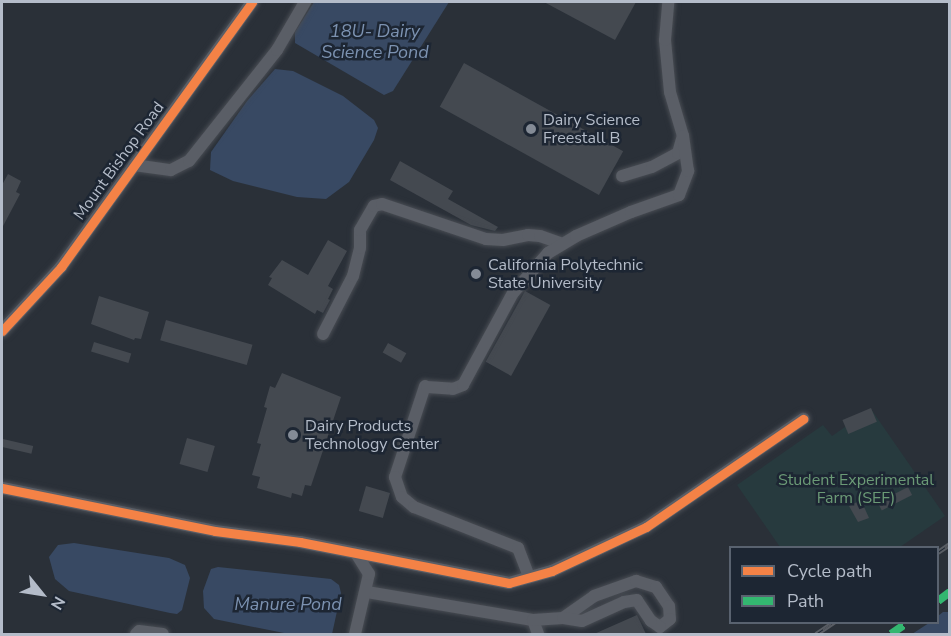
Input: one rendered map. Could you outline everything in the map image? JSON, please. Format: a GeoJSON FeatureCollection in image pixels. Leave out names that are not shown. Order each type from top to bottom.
{"type":"FeatureCollection","features":[{"type":"Feature","properties":{"kind":"street","name":"Mount Bishop Road"},"geometry":{"type":"LineString","coordinates":[[2,331],[61,267],[252,2]]}},
{"type":"Feature","properties":{"kind":"street"},"geometry":{"type":"LineString","coordinates":[[134,165],[171,170],[189,161],[277,50],[305,2]]}},
{"type":"Feature","properties":{"kind":"street"},"geometry":{"type":"LineString","coordinates":[[529,577],[518,548],[414,507],[402,497],[395,477],[426,386],[453,389],[463,385],[513,293],[548,253],[631,212],[679,195],[688,171],[683,136],[670,92],[665,40],[668,2]]}},
{"type":"Feature","properties":{"kind":"street"},"geometry":{"type":"LineString","coordinates":[[622,176],[652,167],[678,153],[683,136]]}},
{"type":"Feature","properties":{"kind":"street"},"geometry":{"type":"LineString","coordinates":[[323,334],[353,276],[360,248],[360,230],[374,206],[382,204],[486,239],[503,240],[540,236],[563,244]]}},
{"type":"Feature","properties":{"kind":"street"},"geometry":{"type":"LineString","coordinates":[[2,488],[215,531],[356,553],[509,583],[552,571],[646,527],[803,419]]}},
{"type":"Feature","properties":{"kind":"street"},"geometry":{"type":"LineString","coordinates":[[355,634],[367,592],[369,574],[356,553]]}},
{"type":"Feature","properties":{"kind":"street"},"geometry":{"type":"LineString","coordinates":[[367,592],[533,620],[563,618],[582,621],[624,602],[637,600],[651,621],[660,627],[670,620],[669,606],[656,587],[636,581],[594,596],[563,618]]}},
{"type":"Feature","properties":{"kind":"street"},"geometry":{"type":"LineString","coordinates":[[533,620],[538,634]]}},
{"type":"Feature","properties":{"kind":"street"},"geometry":{"type":"LineString","coordinates":[[136,634],[139,631],[163,634]]}},
{"type":"Feature","properties":{"kind":"green space","name":"Student Experimental Farm (SEF)"},"geometry":{"type":"Polygon","coordinates":[[[871,409],[945,516],[901,546],[779,546],[737,485],[823,425],[832,436],[871,409]]]}},
{"type":"Feature","properties":{"kind":"water","name":"18U- Dairy Science Pond"},"geometry":{"type":"Polygon","coordinates":[[[314,2],[449,2],[393,91],[384,95],[295,43],[295,32],[314,2]]]}},
{"type":"Feature","properties":{"kind":"water"},"geometry":{"type":"Polygon","coordinates":[[[275,69],[293,71],[343,96],[374,120],[378,128],[374,140],[349,182],[326,199],[297,197],[233,181],[210,170],[211,152],[247,101],[275,69]]]}},
{"type":"Feature","properties":{"kind":"water","name":"Manure Pond"},"geometry":{"type":"Polygon","coordinates":[[[74,543],[169,558],[185,565],[190,578],[182,610],[177,614],[170,613],[69,591],[55,579],[49,557],[58,545],[74,543]]]}},
{"type":"Feature","properties":{"kind":"water","name":"Manure Pond"},"geometry":{"type":"Polygon","coordinates":[[[218,567],[331,579],[339,585],[341,593],[332,634],[289,634],[214,619],[204,608],[203,591],[211,569],[218,567]]]}},
{"type":"Feature","properties":{"kind":"water"},"geometry":{"type":"Polygon","coordinates":[[[943,612],[949,612],[949,634],[912,634],[927,624],[939,624],[939,615],[943,612]]]}},
{"type":"Feature","properties":{"kind":"building"},"geometry":{"type":"Polygon","coordinates":[[[544,2],[636,2],[615,40],[544,2]]]}},
{"type":"Feature","properties":{"kind":"building","name":"Dairy Science Freestall B"},"geometry":{"type":"Polygon","coordinates":[[[464,63],[623,151],[599,195],[440,107],[464,63]]]}},
{"type":"Feature","properties":{"kind":"building"},"geometry":{"type":"Polygon","coordinates":[[[400,161],[453,191],[448,199],[498,227],[495,231],[471,225],[390,180],[400,161]]]}},
{"type":"Feature","properties":{"kind":"building"},"geometry":{"type":"Polygon","coordinates":[[[8,174],[21,181],[16,192],[20,194],[2,228],[2,185],[8,174]]]}},
{"type":"Feature","properties":{"kind":"building"},"geometry":{"type":"Polygon","coordinates":[[[328,240],[347,251],[328,286],[333,289],[328,299],[330,300],[323,313],[317,310],[315,314],[268,285],[272,278],[269,277],[282,260],[308,275],[328,240]]]}},
{"type":"Feature","properties":{"kind":"building"},"geometry":{"type":"Polygon","coordinates":[[[525,291],[550,305],[511,376],[486,362],[525,291]]]}},
{"type":"Feature","properties":{"kind":"building"},"geometry":{"type":"Polygon","coordinates":[[[99,296],[149,312],[141,339],[135,338],[134,340],[91,324],[99,296]]]}},
{"type":"Feature","properties":{"kind":"building"},"geometry":{"type":"Polygon","coordinates":[[[166,320],[253,345],[247,365],[160,340],[166,320]]]}},
{"type":"Feature","properties":{"kind":"building"},"geometry":{"type":"Polygon","coordinates":[[[94,342],[131,353],[128,363],[91,352],[94,342]]]}},
{"type":"Feature","properties":{"kind":"building"},"geometry":{"type":"Polygon","coordinates":[[[388,343],[406,353],[401,363],[383,353],[388,343]]]}},
{"type":"Feature","properties":{"kind":"building","name":"Dairy Products Technology Center"},"geometry":{"type":"Polygon","coordinates":[[[282,373],[341,397],[311,486],[305,485],[302,496],[292,493],[291,498],[257,488],[260,477],[252,475],[261,444],[257,443],[267,408],[264,407],[270,386],[275,388],[282,373]]]}},
{"type":"Feature","properties":{"kind":"building"},"geometry":{"type":"Polygon","coordinates":[[[871,408],[877,422],[848,434],[842,420],[871,408]]]}},
{"type":"Feature","properties":{"kind":"building"},"geometry":{"type":"Polygon","coordinates":[[[187,438],[215,446],[207,472],[180,464],[187,438]]]}},
{"type":"Feature","properties":{"kind":"building"},"geometry":{"type":"Polygon","coordinates":[[[3,439],[33,446],[31,454],[2,447],[3,439]]]}},
{"type":"Feature","properties":{"kind":"building"},"geometry":{"type":"Polygon","coordinates":[[[366,486],[390,493],[383,518],[359,511],[366,486]]]}},
{"type":"Feature","properties":{"kind":"building"},"geometry":{"type":"Polygon","coordinates":[[[908,487],[912,495],[882,510],[878,502],[908,487]]]}},
{"type":"Feature","properties":{"kind":"building"},"geometry":{"type":"Polygon","coordinates":[[[861,500],[869,518],[858,522],[849,506],[861,500]]]}},
{"type":"Feature","properties":{"kind":"building"},"geometry":{"type":"Polygon","coordinates":[[[637,615],[646,634],[594,634],[637,615]]]}},
{"type":"Feature","properties":{"kind":"railway"},"geometry":{"type":"LineString","coordinates":[[939,551],[950,544]]}},
{"type":"Feature","properties":{"kind":"railway"},"geometry":{"type":"LineString","coordinates":[[816,634],[831,624]]}},
{"type":"Feature","properties":{"kind":"marked path"},"geometry":{"type":"LineString","coordinates":[[939,600],[950,592]]}},
{"type":"Feature","properties":{"kind":"marked path"},"geometry":{"type":"LineString","coordinates":[[891,634],[905,624]]}},
{"type":"Feature","properties":{"kind":"cycle path"},"geometry":{"type":"LineString","coordinates":[[2,331],[61,267],[252,2]]}},
{"type":"Feature","properties":{"kind":"cycle path"},"geometry":{"type":"LineString","coordinates":[[2,488],[215,531],[300,542],[509,583],[552,571],[646,527],[803,419]]}},
{"type":"Feature","properties":{"kind":"place","name":"Dairy Science Freestall B"},"geometry":{"type":"Point","coordinates":[531,129]}},
{"type":"Feature","properties":{"kind":"place","name":"California Polytechnic State University"},"geometry":{"type":"Point","coordinates":[476,274]}},
{"type":"Feature","properties":{"kind":"place","name":"Dairy Products Technology Center"},"geometry":{"type":"Point","coordinates":[293,435]}}]}
